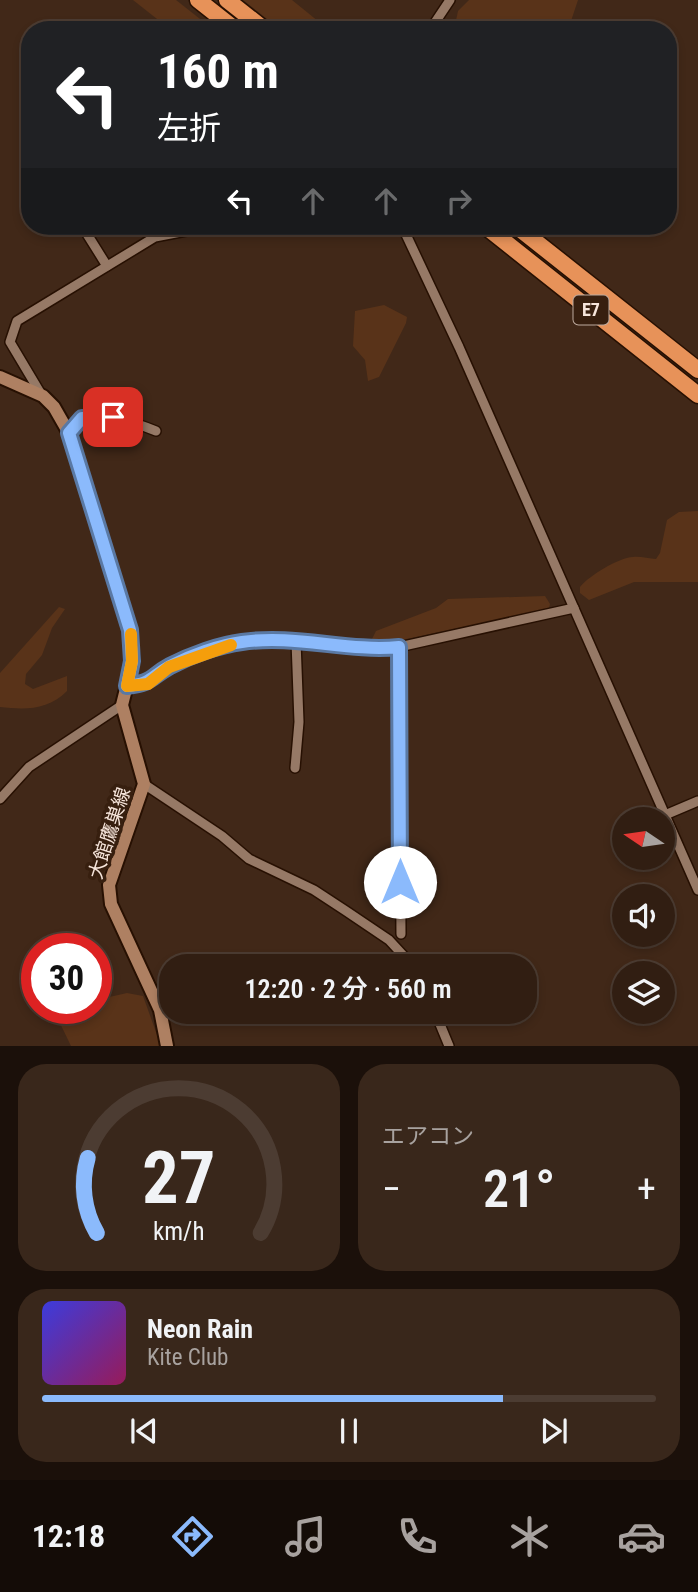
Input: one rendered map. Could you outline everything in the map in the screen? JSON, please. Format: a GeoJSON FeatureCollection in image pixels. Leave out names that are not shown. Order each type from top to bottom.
{"type":"FeatureCollection","features":[{"type":"Feature","properties":{"kind":"highway"},"geometry":{"type":"LineString","coordinates":[[198,0],[225,21]]}},
{"type":"Feature","properties":{"kind":"highway"},"geometry":{"type":"LineString","coordinates":[[227,0],[254,21]]}},
{"type":"Feature","properties":{"kind":"highway","name":"E7"},"geometry":{"type":"LineString","coordinates":[[496,235],[698,395]]}},
{"type":"Feature","properties":{"kind":"highway","name":"E7"},"geometry":{"type":"LineString","coordinates":[[527,235],[698,370]]}},
{"type":"Feature","properties":{"kind":"main road"},"geometry":{"type":"LineString","coordinates":[[0,377],[43,396],[54,407],[69,433],[130,630],[132,661],[122,705]]}},
{"type":"Feature","properties":{"kind":"main road","name":"大館鷹巣線"},"geometry":{"type":"LineString","coordinates":[[122,705],[144,784],[109,885],[111,904],[160,1010],[167,1046]]}},
{"type":"Feature","properties":{"kind":"street"},"geometry":{"type":"LineString","coordinates":[[436,21],[450,0]]}},
{"type":"Feature","properties":{"kind":"street"},"geometry":{"type":"LineString","coordinates":[[88,235],[107,266]]}},
{"type":"Feature","properties":{"kind":"street"},"geometry":{"type":"LineString","coordinates":[[43,396],[10,342],[17,321],[155,237],[165,235]]}},
{"type":"Feature","properties":{"kind":"street"},"geometry":{"type":"LineString","coordinates":[[406,235],[459,347],[661,807]]}},
{"type":"Feature","properties":{"kind":"street"},"geometry":{"type":"LineString","coordinates":[[69,433],[82,418],[94,416],[135,422],[156,431]]}},
{"type":"Feature","properties":{"kind":"street"},"geometry":{"type":"LineString","coordinates":[[127,686],[148,684],[169,667],[204,652],[243,642],[296,640],[369,650],[399,647],[574,608]]}},
{"type":"Feature","properties":{"kind":"street"},"geometry":{"type":"LineString","coordinates":[[295,768],[299,722],[296,640]]}},
{"type":"Feature","properties":{"kind":"street"},"geometry":{"type":"LineString","coordinates":[[399,647],[401,934]]}},
{"type":"Feature","properties":{"kind":"street"},"geometry":{"type":"LineString","coordinates":[[0,799],[29,767],[122,705]]}},
{"type":"Feature","properties":{"kind":"street"},"geometry":{"type":"LineString","coordinates":[[144,784],[222,836],[249,859],[314,890],[346,911],[388,940],[401,954]]}},
{"type":"Feature","properties":{"kind":"street"},"geometry":{"type":"LineString","coordinates":[[676,810],[698,801]]}},
{"type":"Feature","properties":{"kind":"street"},"geometry":{"type":"LineString","coordinates":[[676,840],[698,890]]}},
{"type":"Feature","properties":{"kind":"street"},"geometry":{"type":"LineString","coordinates":[[440,1024],[449,1046]]}},
{"type":"Feature","properties":{"kind":"shaded area"},"geometry":{"type":"Polygon","coordinates":[[[133,0],[176,0],[203,21],[160,21],[133,0]]]}},
{"type":"Feature","properties":{"kind":"shaded area"},"geometry":{"type":"Polygon","coordinates":[[[243,0],[292,0],[318,21],[270,21],[243,0]]]}},
{"type":"Feature","properties":{"kind":"shaded area"},"geometry":{"type":"Polygon","coordinates":[[[469,0],[578,0],[571,21],[456,21],[458,11],[469,0]]]}},
{"type":"Feature","properties":{"kind":"shaded area"},"geometry":{"type":"Polygon","coordinates":[[[384,305],[407,317],[406,323],[379,377],[368,381],[365,360],[353,346],[355,311],[384,305]]]}},
{"type":"Feature","properties":{"kind":"shaded area"},"geometry":{"type":"Polygon","coordinates":[[[698,511],[698,582],[634,582],[589,600],[580,593],[580,587],[585,582],[612,564],[633,557],[656,559],[660,553],[667,520],[679,512],[698,511]]]}},
{"type":"Feature","properties":{"kind":"shaded area"},"geometry":{"type":"Polygon","coordinates":[[[545,596],[550,604],[549,608],[540,611],[373,646],[371,641],[376,631],[436,608],[448,599],[545,596]]]}},
{"type":"Feature","properties":{"kind":"shaded area"},"geometry":{"type":"Polygon","coordinates":[[[59,607],[65,609],[52,628],[42,655],[26,674],[25,684],[33,689],[67,676],[67,691],[52,702],[36,707],[0,707],[0,673],[59,607]]]}},
{"type":"Feature","properties":{"kind":"shaded area"},"geometry":{"type":"Polygon","coordinates":[[[127,993],[143,996],[161,1046],[71,1046],[60,1024],[112,1024],[112,996],[127,993]]]}},
{"type":"Feature","properties":{"kind":"slow traffic"},"geometry":{"type":"LineString","coordinates":[[131,634],[132,661],[127,686],[148,684],[169,667],[204,652],[231,645]]}},
{"type":"Feature","properties":{"kind":"route"},"geometry":{"type":"LineString","coordinates":[[113,417],[82,418],[69,433],[92,497],[130,630],[132,661],[127,686],[148,684],[169,667],[204,652],[243,642],[300,640],[369,650],[399,647],[400,882]]}}]}
